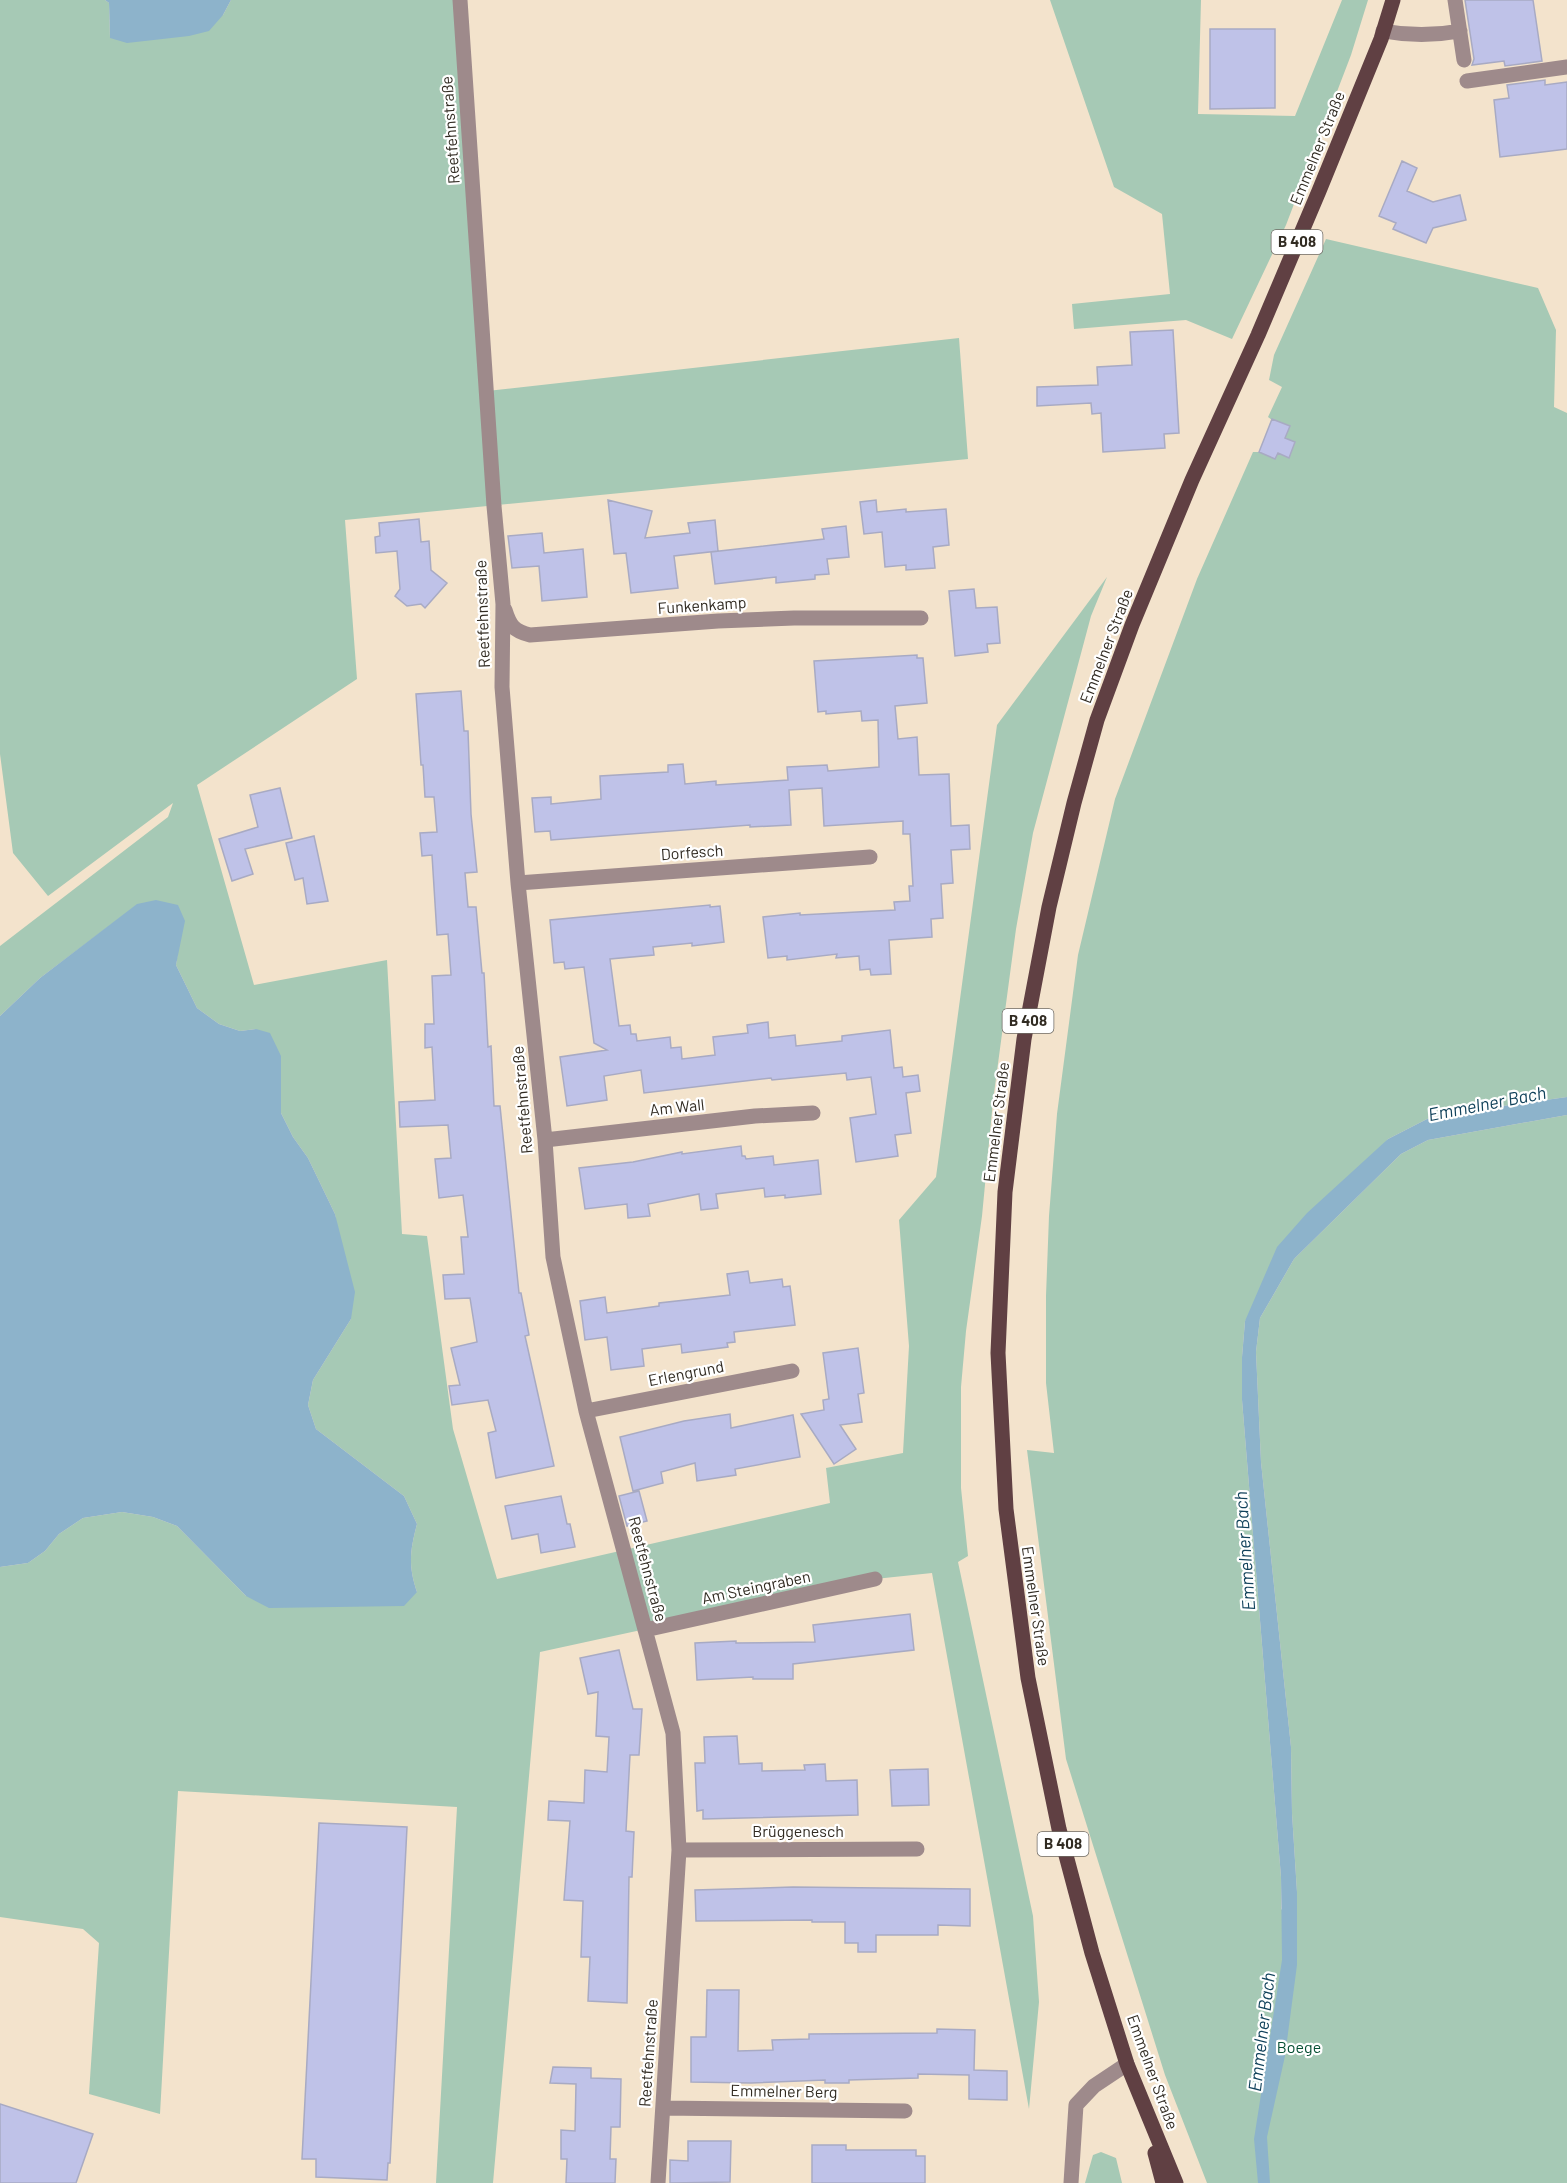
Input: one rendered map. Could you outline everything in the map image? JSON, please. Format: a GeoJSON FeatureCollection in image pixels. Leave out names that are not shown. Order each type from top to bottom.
{"type":"FeatureCollection","features":[{"type":"Feature","properties":{"kind":"main road","name":"Emmelner Straße"},"geometry":{"type":"LineString","coordinates":[[1176,2183],[1127,2064],[1092,1953],[1059,1829],[1028,1678],[1006,1509],[998,1353],[1005,1191],[1024,1039],[1049,907],[1097,720],[1192,480],[1292,255],[1383,32],[1393,0]]}},
{"type":"Feature","properties":{"kind":"main road"},"geometry":{"type":"LineString","coordinates":[[1140,2095],[1163,2183]]}},
{"type":"Feature","properties":{"kind":"street","name":"Reetfehnstraße"},"geometry":{"type":"LineString","coordinates":[[460,0],[494,506],[503,604],[502,687],[518,883],[545,1140],[552,1257],[586,1411],[673,1733],[679,1850],[658,2183]]}},
{"type":"Feature","properties":{"kind":"street"},"geometry":{"type":"LineString","coordinates":[[1455,0],[1464,60]]}},
{"type":"Feature","properties":{"kind":"street"},"geometry":{"type":"LineString","coordinates":[[1383,32],[1435,36],[1460,31]]}},
{"type":"Feature","properties":{"kind":"street"},"geometry":{"type":"LineString","coordinates":[[1467,81],[1567,68]]}},
{"type":"Feature","properties":{"kind":"street","name":"Funkenkamp"},"geometry":{"type":"LineString","coordinates":[[503,604],[510,625],[517,631],[530,636],[718,621],[794,618],[921,618]]}},
{"type":"Feature","properties":{"kind":"street","name":"Dorfesch"},"geometry":{"type":"LineString","coordinates":[[518,883],[870,857]]}},
{"type":"Feature","properties":{"kind":"street","name":"Am Wall"},"geometry":{"type":"LineString","coordinates":[[545,1140],[755,1116],[813,1113]]}},
{"type":"Feature","properties":{"kind":"street","name":"Erlengrund"},"geometry":{"type":"LineString","coordinates":[[586,1411],[792,1371]]}},
{"type":"Feature","properties":{"kind":"street","name":"Am Steingraben"},"geometry":{"type":"LineString","coordinates":[[645,1630],[875,1579]]}},
{"type":"Feature","properties":{"kind":"street","name":"Brüggenesch"},"geometry":{"type":"LineString","coordinates":[[679,1850],[917,1849]]}},
{"type":"Feature","properties":{"kind":"street"},"geometry":{"type":"LineString","coordinates":[[1071,2183],[1076,2105],[1094,2086],[1127,2064]]}},
{"type":"Feature","properties":{"kind":"street","name":"Emmelner Berg"},"geometry":{"type":"LineString","coordinates":[[663,2108],[905,2111]]}},
{"type":"Feature","properties":{"kind":"green space"},"geometry":{"type":"Polygon","coordinates":[[[0,0],[105,0],[109,3],[110,38],[223,15],[231,0],[460,0],[487,391],[959,338],[968,459],[345,520],[357,679],[197,785],[254,985],[387,960],[402,1234],[427,1236],[453,1429],[497,1579],[830,1503],[826,1468],[903,1453],[909,1346],[899,1220],[936,1177],[997,725],[1107,577],[1091,616],[1033,833],[1016,929],[993,1101],[982,1216],[966,1331],[961,1387],[961,1488],[968,1556],[958,1562],[1033,1916],[1039,2002],[1029,2109],[932,1573],[875,1579],[540,1652],[493,2183],[436,2183],[457,1807],[178,1791],[160,2114],[89,2094],[99,1943],[83,1929],[0,1917],[0,1567],[28,1563],[45,1551],[59,1534],[83,1518],[122,1512],[153,1517],[177,1526],[246,1596],[417,1592],[411,1558],[417,1524],[404,1496],[316,1429],[308,1405],[313,1380],[351,1319],[335,1214],[308,1158],[293,1137],[281,1113],[280,1091],[256,1029],[240,1031],[219,1024],[197,1008],[176,965],[179,945],[137,905],[40,978],[0,1016],[0,946],[168,817],[173,803],[48,896],[13,853],[0,754],[0,0]]]}},
{"type":"Feature","properties":{"kind":"green space"},"geometry":{"type":"Polygon","coordinates":[[[1050,0],[1201,0],[1198,114],[1295,116],[1342,0],[1368,0],[1351,55],[1286,225],[1232,339],[1186,320],[1074,329],[1072,304],[1170,294],[1162,214],[1114,187],[1050,0]]]}},
{"type":"Feature","properties":{"kind":"green space","name":"Boege"},"geometry":{"type":"Polygon","coordinates":[[[1326,239],[1538,288],[1556,330],[1554,407],[1567,413],[1567,1097],[1427,1119],[1388,1139],[1245,1321],[1242,1400],[1281,1877],[1281,1910],[1297,1892],[1291,1747],[1261,1462],[1256,1352],[1260,1318],[1294,1259],[1401,1154],[1428,1140],[1567,1115],[1567,2183],[1207,2183],[1165,2075],[1066,1759],[1027,1450],[1054,1453],[1046,1383],[1046,1296],[1049,1216],[1057,1114],[1078,955],[1115,799],[1197,579],[1253,452],[1259,452],[1272,420],[1268,417],[1282,387],[1269,380],[1274,355],[1326,239]]]}},
{"type":"Feature","properties":{"kind":"green space"},"geometry":{"type":"Polygon","coordinates":[[[1101,2152],[1116,2158],[1122,2183],[1085,2183],[1093,2155],[1101,2152]]]}},
{"type":"Feature","properties":{"kind":"water"},"geometry":{"type":"Polygon","coordinates":[[[105,0],[231,0],[223,15],[209,31],[189,36],[127,43],[110,38],[109,3],[105,0]]]}},
{"type":"Feature","properties":{"kind":"water"},"geometry":{"type":"Polygon","coordinates":[[[156,900],[178,905],[185,921],[176,965],[197,1008],[219,1024],[240,1031],[256,1029],[270,1033],[281,1056],[281,1113],[293,1137],[308,1158],[335,1214],[355,1292],[351,1319],[313,1380],[308,1405],[316,1429],[404,1496],[417,1524],[411,1558],[417,1592],[404,1606],[269,1608],[246,1596],[177,1526],[153,1517],[122,1512],[83,1518],[59,1534],[45,1551],[28,1563],[0,1567],[0,1016],[40,978],[137,904],[156,900]]]}},
{"type":"Feature","properties":{"kind":"water"},"geometry":{"type":"Polygon","coordinates":[[[1567,1097],[1567,1115],[1428,1140],[1401,1154],[1294,1259],[1260,1318],[1256,1352],[1261,1462],[1291,1747],[1297,1892],[1297,1965],[1285,2056],[1267,2137],[1270,2183],[1258,2183],[1254,2139],[1282,1960],[1281,1877],[1242,1400],[1245,1321],[1277,1247],[1307,1213],[1388,1139],[1427,1119],[1567,1097]]]}},
{"type":"Feature","properties":{"kind":"building"},"geometry":{"type":"Polygon","coordinates":[[[1465,0],[1533,0],[1542,61],[1505,66],[1504,61],[1472,65],[1474,59],[1465,0]]]}},
{"type":"Feature","properties":{"kind":"building"},"geometry":{"type":"Polygon","coordinates":[[[1210,29],[1275,29],[1275,108],[1210,109],[1210,29]]]}},
{"type":"Feature","properties":{"kind":"building"},"geometry":{"type":"Polygon","coordinates":[[[1545,80],[1545,85],[1567,82],[1567,149],[1500,157],[1494,100],[1509,98],[1507,85],[1545,80]]]}},
{"type":"Feature","properties":{"kind":"building"},"geometry":{"type":"Polygon","coordinates":[[[1402,161],[1417,168],[1407,191],[1433,202],[1460,195],[1466,220],[1433,228],[1426,243],[1393,229],[1396,223],[1379,216],[1402,161]]]}},
{"type":"Feature","properties":{"kind":"building"},"geometry":{"type":"Polygon","coordinates":[[[1173,330],[1179,433],[1164,434],[1165,448],[1103,452],[1101,413],[1092,414],[1091,403],[1037,406],[1037,387],[1098,385],[1097,367],[1132,365],[1130,332],[1173,330]]]}},
{"type":"Feature","properties":{"kind":"building"},"geometry":{"type":"Polygon","coordinates":[[[1272,419],[1290,426],[1285,438],[1295,442],[1289,458],[1278,453],[1275,459],[1259,452],[1272,419]]]}},
{"type":"Feature","properties":{"kind":"building"},"geometry":{"type":"Polygon","coordinates":[[[608,500],[652,511],[645,538],[690,533],[688,523],[715,520],[718,551],[674,556],[678,588],[631,593],[626,553],[614,554],[608,500]]]}},
{"type":"Feature","properties":{"kind":"building"},"geometry":{"type":"Polygon","coordinates":[[[876,500],[877,512],[946,509],[949,545],[933,547],[935,568],[906,570],[906,565],[885,567],[882,532],[864,534],[860,502],[876,500]]]}},
{"type":"Feature","properties":{"kind":"building"},"geometry":{"type":"Polygon","coordinates":[[[419,519],[421,542],[429,541],[431,570],[447,583],[425,608],[421,604],[407,606],[395,596],[400,589],[397,551],[376,553],[375,537],[380,536],[379,523],[419,519]]]}},
{"type":"Feature","properties":{"kind":"building"},"geometry":{"type":"Polygon","coordinates":[[[846,526],[849,557],[827,559],[829,574],[815,575],[815,579],[776,583],[776,577],[715,584],[711,552],[824,539],[822,529],[846,526]]]}},
{"type":"Feature","properties":{"kind":"building"},"geometry":{"type":"Polygon","coordinates":[[[542,533],[544,553],[583,549],[587,597],[542,601],[539,566],[512,568],[508,536],[542,533]]]}},
{"type":"Feature","properties":{"kind":"building"},"geometry":{"type":"Polygon","coordinates":[[[974,589],[976,608],[997,607],[1000,643],[987,644],[988,652],[955,656],[949,591],[974,589]]]}},
{"type":"Feature","properties":{"kind":"building"},"geometry":{"type":"Polygon","coordinates":[[[917,655],[917,658],[923,658],[927,703],[895,706],[898,739],[917,737],[919,775],[949,774],[951,826],[969,825],[970,849],[951,850],[953,883],[941,884],[943,918],[931,919],[932,937],[889,940],[891,974],[871,975],[870,969],[860,970],[859,956],[836,958],[837,954],[787,960],[787,956],[768,958],[763,917],[800,913],[800,915],[895,910],[894,902],[910,901],[909,886],[913,886],[910,834],[903,834],[903,821],[824,826],[822,788],[789,790],[791,825],[750,827],[750,825],[551,840],[550,831],[535,832],[532,798],[551,797],[551,804],[601,799],[600,776],[668,772],[668,765],[683,764],[685,784],[716,781],[716,785],[788,780],[787,767],[827,765],[828,771],[879,767],[878,720],[862,721],[861,711],[826,714],[826,711],[818,712],[814,661],[917,655]]]}},
{"type":"Feature","properties":{"kind":"building"},"geometry":{"type":"Polygon","coordinates":[[[461,691],[464,731],[468,731],[471,814],[477,872],[465,873],[468,907],[476,907],[482,973],[484,973],[488,1047],[491,1046],[494,1106],[500,1106],[519,1293],[521,1293],[529,1335],[525,1336],[554,1466],[496,1478],[488,1433],[496,1431],[488,1400],[452,1405],[449,1386],[460,1385],[451,1348],[477,1342],[470,1298],[445,1299],[443,1275],[464,1274],[461,1237],[468,1237],[463,1195],[439,1198],[435,1159],[451,1158],[448,1125],[400,1127],[399,1102],[435,1100],[432,1047],[425,1048],[425,1024],[434,1024],[432,976],[451,975],[448,934],[437,935],[432,855],[422,856],[420,833],[437,832],[434,797],[425,797],[416,694],[461,691]]]}},
{"type":"Feature","properties":{"kind":"building"},"geometry":{"type":"Polygon","coordinates":[[[280,788],[292,838],[245,849],[253,874],[232,881],[219,839],[258,827],[250,795],[280,788]]]}},
{"type":"Feature","properties":{"kind":"building"},"geometry":{"type":"Polygon","coordinates":[[[314,836],[328,901],[307,904],[303,878],[295,880],[286,843],[314,836]]]}},
{"type":"Feature","properties":{"kind":"building"},"geometry":{"type":"Polygon","coordinates":[[[710,905],[710,907],[720,906],[724,942],[653,947],[654,955],[610,959],[619,1026],[630,1025],[631,1034],[636,1034],[637,1041],[670,1037],[671,1048],[681,1047],[682,1059],[715,1055],[713,1037],[748,1033],[747,1025],[768,1022],[769,1038],[795,1035],[796,1046],[842,1041],[842,1036],[890,1030],[894,1068],[902,1067],[903,1077],[918,1075],[920,1091],[906,1093],[911,1133],[895,1135],[898,1156],[856,1162],[850,1118],[876,1114],[871,1077],[847,1080],[846,1073],[772,1080],[771,1078],[644,1093],[641,1070],[604,1076],[607,1100],[567,1106],[560,1057],[607,1050],[594,1043],[584,967],[565,969],[564,962],[554,963],[550,920],[710,905]]]}},
{"type":"Feature","properties":{"kind":"building"},"geometry":{"type":"Polygon","coordinates":[[[741,1146],[742,1156],[746,1159],[773,1156],[774,1165],[818,1160],[821,1194],[785,1198],[785,1195],[765,1197],[764,1188],[716,1194],[718,1208],[701,1210],[699,1194],[648,1204],[650,1216],[628,1218],[627,1204],[585,1209],[579,1168],[633,1162],[682,1152],[682,1154],[741,1146]]]}},
{"type":"Feature","properties":{"kind":"building"},"geometry":{"type":"Polygon","coordinates":[[[748,1271],[750,1283],[782,1279],[783,1287],[790,1286],[795,1325],[734,1332],[735,1342],[727,1343],[728,1347],[682,1353],[681,1344],[642,1349],[644,1366],[611,1370],[607,1337],[585,1340],[580,1301],[605,1297],[607,1313],[659,1306],[659,1303],[730,1295],[727,1274],[748,1271]]]}},
{"type":"Feature","properties":{"kind":"building"},"geometry":{"type":"Polygon","coordinates":[[[858,1348],[864,1393],[858,1394],[862,1422],[840,1425],[856,1449],[834,1464],[801,1414],[824,1410],[823,1400],[829,1399],[823,1353],[858,1348]]]}},
{"type":"Feature","properties":{"kind":"building"},"geometry":{"type":"Polygon","coordinates":[[[730,1414],[731,1428],[793,1415],[800,1457],[735,1469],[736,1475],[697,1481],[695,1463],[661,1472],[663,1483],[633,1491],[620,1437],[684,1421],[730,1414]]]}},
{"type":"Feature","properties":{"kind":"building"},"geometry":{"type":"Polygon","coordinates":[[[639,1491],[647,1521],[627,1526],[619,1496],[639,1491]]]}},
{"type":"Feature","properties":{"kind":"building"},"geometry":{"type":"Polygon","coordinates":[[[561,1496],[575,1547],[541,1553],[538,1534],[512,1539],[505,1506],[561,1496]]]}},
{"type":"Feature","properties":{"kind":"building"},"geometry":{"type":"Polygon","coordinates":[[[910,1614],[914,1650],[793,1664],[793,1679],[753,1679],[753,1677],[697,1680],[695,1643],[815,1642],[813,1625],[910,1614]]]}},
{"type":"Feature","properties":{"kind":"building"},"geometry":{"type":"Polygon","coordinates":[[[619,1650],[633,1709],[642,1709],[639,1755],[630,1755],[626,1831],[634,1832],[632,1877],[629,1877],[627,2003],[588,2001],[590,1957],[581,1957],[583,1901],[564,1900],[570,1821],[548,1820],[549,1801],[584,1803],[585,1770],[607,1772],[609,1737],[596,1736],[598,1692],[588,1694],[580,1658],[619,1650]]]}},
{"type":"Feature","properties":{"kind":"building"},"geometry":{"type":"Polygon","coordinates":[[[737,1736],[739,1764],[762,1763],[762,1771],[805,1770],[804,1765],[825,1764],[826,1781],[857,1780],[858,1815],[703,1819],[703,1810],[697,1811],[695,1763],[705,1763],[704,1737],[737,1736]]]}},
{"type":"Feature","properties":{"kind":"building"},"geometry":{"type":"Polygon","coordinates":[[[928,1769],[929,1805],[892,1806],[890,1770],[928,1769]]]}},
{"type":"Feature","properties":{"kind":"building"},"geometry":{"type":"Polygon","coordinates":[[[319,1823],[407,1827],[390,2163],[388,2163],[387,2180],[316,2177],[316,2159],[302,2159],[319,1823]]]}},
{"type":"Feature","properties":{"kind":"building"},"geometry":{"type":"Polygon","coordinates":[[[793,1887],[970,1889],[970,1926],[938,1925],[938,1935],[876,1935],[876,1952],[858,1952],[858,1943],[845,1943],[845,1922],[696,1921],[695,1890],[793,1887]]]}},
{"type":"Feature","properties":{"kind":"building"},"geometry":{"type":"Polygon","coordinates":[[[707,1990],[739,1990],[738,2051],[773,2050],[772,2040],[809,2039],[809,2034],[937,2033],[937,2029],[975,2030],[974,2070],[1007,2071],[1007,2100],[969,2099],[969,2075],[918,2074],[918,2078],[849,2080],[849,2083],[825,2083],[825,2080],[751,2083],[691,2082],[691,2037],[706,2037],[707,1990]]]}},
{"type":"Feature","properties":{"kind":"building"},"geometry":{"type":"Polygon","coordinates":[[[553,2067],[591,2068],[591,2078],[621,2079],[620,2127],[611,2127],[610,2159],[616,2159],[615,2183],[566,2183],[567,2159],[561,2159],[561,2130],[575,2131],[576,2084],[550,2083],[553,2067]]]}},
{"type":"Feature","properties":{"kind":"building"},"geometry":{"type":"Polygon","coordinates":[[[0,2104],[93,2134],[76,2183],[0,2183],[0,2104]]]}},
{"type":"Feature","properties":{"kind":"building"},"geometry":{"type":"Polygon","coordinates":[[[688,2141],[731,2141],[730,2182],[670,2183],[670,2160],[688,2161],[688,2141]]]}},
{"type":"Feature","properties":{"kind":"building"},"geometry":{"type":"Polygon","coordinates":[[[812,2145],[846,2145],[846,2150],[916,2150],[916,2156],[925,2156],[925,2183],[812,2183],[812,2145]]]}},
{"type":"Feature","properties":{"kind":"water label","name":"Emmelner Bach"},"geometry":{"type":"Point","coordinates":[1487,1104]}},
{"type":"Feature","properties":{"kind":"water label","name":"Emmelner Bach"},"geometry":{"type":"Point","coordinates":[1245,1551]}},
{"type":"Feature","properties":{"kind":"water label","name":"Emmelner Bach"},"geometry":{"type":"Point","coordinates":[1262,2032]}}]}
